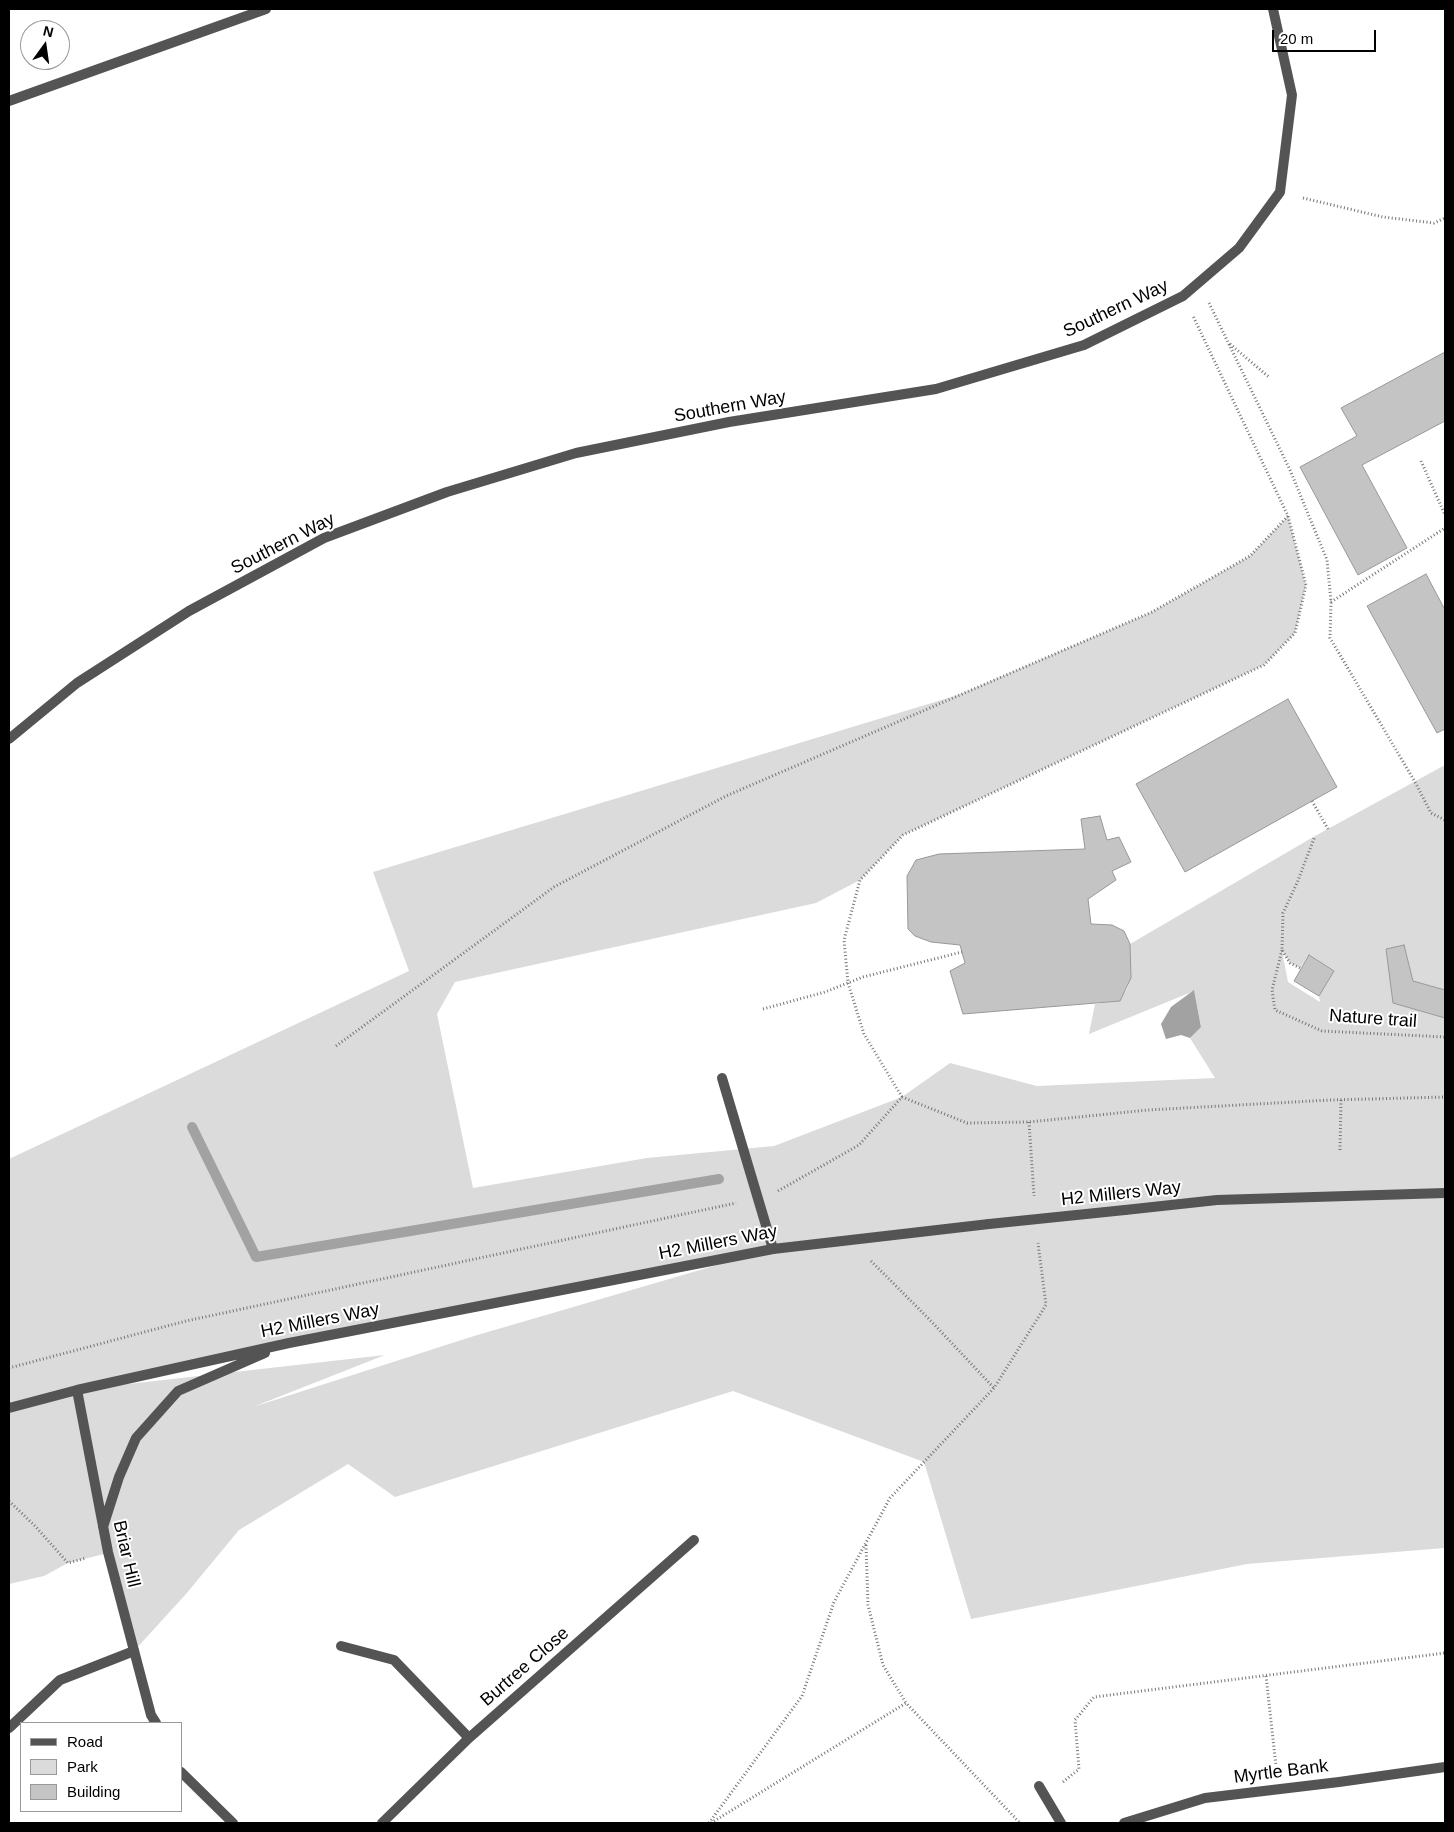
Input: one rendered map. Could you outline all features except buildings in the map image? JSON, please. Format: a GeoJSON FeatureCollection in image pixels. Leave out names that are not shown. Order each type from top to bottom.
{"type":"FeatureCollection","features":[{"type":"Feature","properties":{"kind":"street"},"geometry":{"type":"LineString","coordinates":[[9,100],[266,9]]}},
{"type":"Feature","properties":{"kind":"street","name":"Southern Way"},"geometry":{"type":"LineString","coordinates":[[9,740],[77,683],[189,611],[324,538],[448,492],[576,453],[729,422],[936,389],[1084,345],[1183,296],[1239,248],[1280,192],[1292,95],[1273,9]]}},
{"type":"Feature","properties":{"kind":"street"},"geometry":{"type":"LineString","coordinates":[[722,1078],[773,1249]]}},
{"type":"Feature","properties":{"kind":"street","name":"H2 Millers Way"},"geometry":{"type":"LineString","coordinates":[[9,1408],[77,1390],[289,1343],[773,1249],[1217,1200],[1445,1193]]}},
{"type":"Feature","properties":{"kind":"street"},"geometry":{"type":"LineString","coordinates":[[103,1528],[119,1477],[136,1438],[178,1391],[289,1343]]}},
{"type":"Feature","properties":{"kind":"street","name":"Briar Hill"},"geometry":{"type":"LineString","coordinates":[[77,1390],[108,1552],[151,1715],[155,1722]]}},
{"type":"Feature","properties":{"kind":"street","name":"Burtree Close"},"geometry":{"type":"LineString","coordinates":[[382,1823],[469,1738],[694,1540]]}},
{"type":"Feature","properties":{"kind":"street"},"geometry":{"type":"LineString","coordinates":[[342,1646],[394,1660],[469,1738]]}},
{"type":"Feature","properties":{"kind":"street"},"geometry":{"type":"LineString","coordinates":[[9,1728],[60,1680],[134,1651]]}},
{"type":"Feature","properties":{"kind":"street","name":"Myrtle Bank"},"geometry":{"type":"LineString","coordinates":[[1124,1823],[1205,1798],[1445,1767]]}},
{"type":"Feature","properties":{"kind":"street"},"geometry":{"type":"LineString","coordinates":[[182,1773],[233,1823]]}},
{"type":"Feature","properties":{"kind":"street"},"geometry":{"type":"LineString","coordinates":[[1039,1786],[1061,1823]]}},
{"type":"Feature","properties":{"kind":"path"},"geometry":{"type":"LineString","coordinates":[[1280,192],[1383,217],[1434,223],[1445,218]]}},
{"type":"Feature","properties":{"kind":"path"},"geometry":{"type":"LineString","coordinates":[[1199,282],[1290,470],[1327,560],[1331,602],[1330,638],[1415,782],[1431,813],[1445,820]]}},
{"type":"Feature","properties":{"kind":"path"},"geometry":{"type":"LineString","coordinates":[[1183,296],[1288,516],[1306,585],[1295,633],[1264,665],[903,835],[860,880],[844,940],[848,982],[864,1034],[902,1096],[967,1123],[1029,1122],[1148,1110],[1340,1099],[1445,1097]]}},
{"type":"Feature","properties":{"kind":"path"},"geometry":{"type":"LineString","coordinates":[[1228,342],[1270,378]]}},
{"type":"Feature","properties":{"kind":"path"},"geometry":{"type":"LineString","coordinates":[[1421,462],[1445,515]]}},
{"type":"Feature","properties":{"kind":"path"},"geometry":{"type":"LineString","coordinates":[[336,1046],[554,887],[726,796],[1152,612],[1250,556],[1288,516]]}},
{"type":"Feature","properties":{"kind":"path"},"geometry":{"type":"LineString","coordinates":[[1331,602],[1445,528]]}},
{"type":"Feature","properties":{"kind":"path"},"geometry":{"type":"LineString","coordinates":[[1312,801],[1328,829]]}},
{"type":"Feature","properties":{"kind":"path"},"geometry":{"type":"LineString","coordinates":[[1300,968],[1290,963],[1282,950],[1283,913],[1315,836]]}},
{"type":"Feature","properties":{"kind":"path","name":"Nature trail"},"geometry":{"type":"LineString","coordinates":[[1282,950],[1272,990],[1275,1010],[1322,1030],[1445,1037]]}},
{"type":"Feature","properties":{"kind":"path"},"geometry":{"type":"LineString","coordinates":[[763,1009],[825,992],[863,977],[962,952]]}},
{"type":"Feature","properties":{"kind":"path"},"geometry":{"type":"LineString","coordinates":[[9,1368],[186,1321],[758,1198],[783,1189],[859,1145],[902,1096]]}},
{"type":"Feature","properties":{"kind":"path"},"geometry":{"type":"LineString","coordinates":[[1340,1099],[1340,1150]]}},
{"type":"Feature","properties":{"kind":"path"},"geometry":{"type":"LineString","coordinates":[[1029,1122],[1034,1204]]}},
{"type":"Feature","properties":{"kind":"path"},"geometry":{"type":"LineString","coordinates":[[850,1240],[930,1320],[994,1388]]}},
{"type":"Feature","properties":{"kind":"path"},"geometry":{"type":"LineString","coordinates":[[710,1823],[802,1696],[834,1602],[890,1498],[994,1388],[1046,1305],[1038,1241]]}},
{"type":"Feature","properties":{"kind":"path"},"geometry":{"type":"LineString","coordinates":[[9,1501],[35,1526],[68,1563],[108,1552]]}},
{"type":"Feature","properties":{"kind":"path"},"geometry":{"type":"LineString","coordinates":[[866,1543],[868,1605],[883,1665],[906,1703],[1020,1823]]}},
{"type":"Feature","properties":{"kind":"path"},"geometry":{"type":"LineString","coordinates":[[1045,1796],[1079,1769],[1075,1720],[1094,1697],[1445,1653]]}},
{"type":"Feature","properties":{"kind":"path"},"geometry":{"type":"LineString","coordinates":[[1266,1676],[1278,1789]]}},
{"type":"Feature","properties":{"kind":"path"},"geometry":{"type":"LineString","coordinates":[[710,1823],[906,1703]]}},
{"type":"Feature","properties":{"kind":"green space"},"geometry":{"type":"Polygon","coordinates":[[[1288,516],[1306,585],[1295,633],[1264,665],[903,835],[860,880],[816,903],[455,982],[437,1014],[473,1188],[647,1158],[774,1146],[902,1097],[950,1063],[1037,1086],[1215,1078],[1190,1038],[1201,1026],[1194,991],[1089,1034],[1095,1004],[1119,1001],[1127,989],[1131,978],[1130,944],[1315,836],[1445,765],[1445,990],[1413,981],[1404,945],[1386,949],[1393,1003],[1445,1018],[1445,1548],[1247,1564],[971,1619],[924,1462],[733,1391],[395,1497],[348,1464],[239,1530],[186,1594],[134,1651],[108,1553],[68,1563],[44,1576],[9,1584],[9,1159],[409,971],[373,872],[958,695],[1152,612],[1250,556],[1288,516]],[[1282,951],[1288,982],[1320,1002],[1319,996],[1334,971],[1309,955],[1300,968],[1290,963],[1282,951]],[[765,1251],[84,1389],[385,1355],[253,1407],[474,1336],[765,1251]]]}},
{"type":"Feature","properties":{"kind":"shaded area"},"geometry":{"type":"Polygon","coordinates":[[[1194,990],[1201,1027],[1190,1038],[1181,1035],[1166,1039],[1161,1024],[1171,1007],[1194,990]]]}},
{"type":"Feature","properties":{"kind":"waterway"},"geometry":{"type":"LineString","coordinates":[[192,1127],[256,1257],[719,1179]]}}]}
